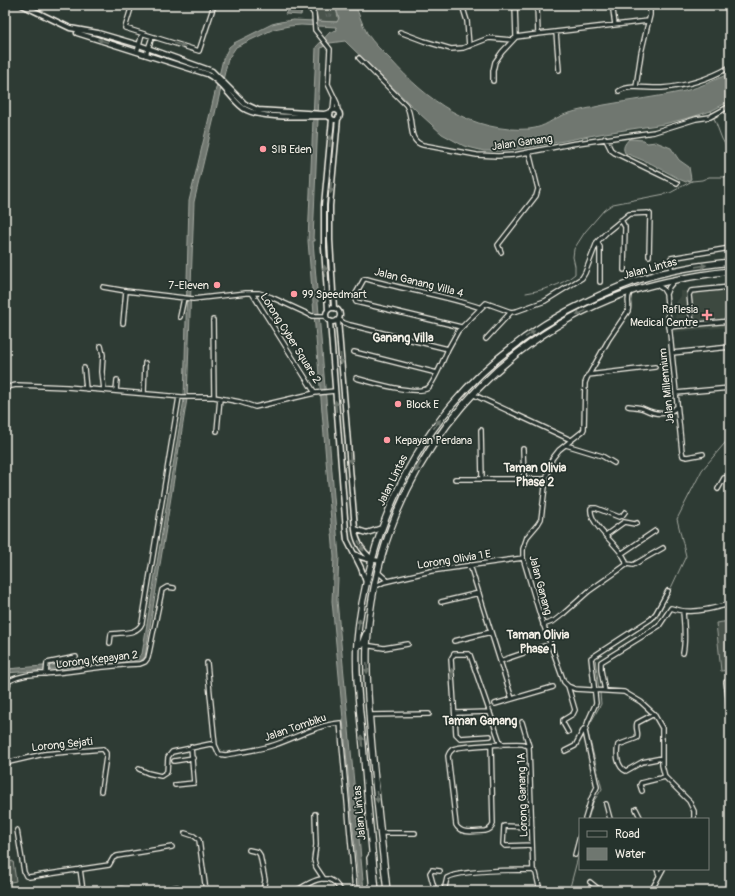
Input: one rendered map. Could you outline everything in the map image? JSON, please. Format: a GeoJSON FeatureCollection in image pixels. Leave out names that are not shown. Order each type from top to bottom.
{"type":"FeatureCollection","features":[{"type":"Feature","properties":{"kind":"highway","name":"Jalan Lintas"},"geometry":{"type":"LineString","coordinates":[[376,891],[357,676],[357,645],[366,583],[372,559],[393,498],[412,460],[441,418],[479,375],[528,335],[573,308],[633,281],[671,271],[730,262]]}},
{"type":"Feature","properties":{"kind":"highway","name":"Jalan Lintas"},"geometry":{"type":"LineString","coordinates":[[387,891],[369,715],[367,646],[373,587],[377,570],[389,530],[408,485],[437,438],[472,394],[508,360],[549,331],[577,315],[631,291],[677,279],[730,271]]}},
{"type":"Feature","properties":{"kind":"highway"},"geometry":{"type":"LineString","coordinates":[[479,375],[484,376],[486,380]]}},
{"type":"Feature","properties":{"kind":"highway"},"geometry":{"type":"LineString","coordinates":[[357,645],[362,644],[364,640],[369,620]]}},
{"type":"Feature","properties":{"kind":"street"},"geometry":{"type":"LineString","coordinates":[[22,5],[80,34],[216,77]]}},
{"type":"Feature","properties":{"kind":"street"},"geometry":{"type":"LineString","coordinates":[[132,5],[125,28],[199,51],[214,5]]}},
{"type":"Feature","properties":{"kind":"street"},"geometry":{"type":"LineString","coordinates":[[308,5],[313,11],[315,18],[314,27],[316,32],[327,45],[330,52],[328,84],[337,103],[340,116],[338,118],[330,206],[330,251],[334,308]]}},
{"type":"Feature","properties":{"kind":"street"},"geometry":{"type":"LineString","coordinates":[[462,5],[468,21],[469,46]]}},
{"type":"Feature","properties":{"kind":"street"},"geometry":{"type":"LineString","coordinates":[[515,5],[516,37]]}},
{"type":"Feature","properties":{"kind":"street"},"geometry":{"type":"LineString","coordinates":[[536,5],[538,34]]}},
{"type":"Feature","properties":{"kind":"street"},"geometry":{"type":"LineString","coordinates":[[636,87],[641,53],[650,15],[650,5]]}},
{"type":"Feature","properties":{"kind":"street"},"geometry":{"type":"LineString","coordinates":[[614,10],[615,25]]}},
{"type":"Feature","properties":{"kind":"street"},"geometry":{"type":"LineString","coordinates":[[493,81],[495,62],[516,37],[648,21]]}},
{"type":"Feature","properties":{"kind":"street"},"geometry":{"type":"LineString","coordinates":[[70,28],[95,33],[149,48],[208,70],[245,104],[258,110],[306,115],[324,115],[331,118],[338,118]]}},
{"type":"Feature","properties":{"kind":"street"},"geometry":{"type":"LineString","coordinates":[[400,32],[451,49],[469,46],[490,38],[512,40]]}},
{"type":"Feature","properties":{"kind":"street"},"geometry":{"type":"LineString","coordinates":[[556,32],[559,70]]}},
{"type":"Feature","properties":{"kind":"street"},"geometry":{"type":"LineString","coordinates":[[137,52],[142,34]]}},
{"type":"Feature","properties":{"kind":"street"},"geometry":{"type":"LineString","coordinates":[[146,55],[152,37]]}},
{"type":"Feature","properties":{"kind":"street","name":"Jalan Ganang"},"geometry":{"type":"LineString","coordinates":[[359,58],[406,105],[411,115],[414,140],[419,144],[488,156],[529,152],[605,138],[654,132],[696,119],[712,116],[730,106]]}},
{"type":"Feature","properties":{"kind":"street"},"geometry":{"type":"LineString","coordinates":[[619,91],[627,87],[656,88],[681,85],[716,75],[730,67]]}},
{"type":"Feature","properties":{"kind":"street"},"geometry":{"type":"LineString","coordinates":[[324,316],[328,310],[324,247],[324,205],[334,98]]}},
{"type":"Feature","properties":{"kind":"street"},"geometry":{"type":"LineString","coordinates":[[324,115],[332,111],[338,111]]}},
{"type":"Feature","properties":{"kind":"street"},"geometry":{"type":"LineString","coordinates":[[605,138],[611,150],[676,183]]}},
{"type":"Feature","properties":{"kind":"street"},"geometry":{"type":"LineString","coordinates":[[501,252],[498,245],[536,196],[538,189],[529,152]]}},
{"type":"Feature","properties":{"kind":"street"},"geometry":{"type":"LineString","coordinates":[[356,378],[406,390],[426,389],[431,384],[437,373],[455,335],[461,327],[481,308],[488,303],[511,312],[517,311],[545,301],[582,278],[585,274],[597,242],[629,214],[650,214],[649,256]]}},
{"type":"Feature","properties":{"kind":"street"},"geometry":{"type":"LineString","coordinates":[[621,220],[625,227],[624,270]]}},
{"type":"Feature","properties":{"kind":"street"},"geometry":{"type":"LineString","coordinates":[[597,242],[600,247],[600,282]]}},
{"type":"Feature","properties":{"kind":"street"},"geometry":{"type":"LineString","coordinates":[[671,271],[671,258],[730,248]]}},
{"type":"Feature","properties":{"kind":"street","name":"Jalan Ganang Villa 4"},"geometry":{"type":"LineString","coordinates":[[461,327],[356,302],[354,297],[364,279],[367,279],[391,286],[453,298],[481,308]]}},
{"type":"Feature","properties":{"kind":"street"},"geometry":{"type":"LineString","coordinates":[[666,294],[671,284],[677,279]]}},
{"type":"Feature","properties":{"kind":"street"},"geometry":{"type":"LineString","coordinates":[[655,284],[663,289],[666,294]]}},
{"type":"Feature","properties":{"kind":"street"},"geometry":{"type":"LineString","coordinates":[[103,286],[126,291],[193,299],[259,293],[312,316],[324,316],[330,321],[334,322],[339,320],[350,325],[448,349]]}},
{"type":"Feature","properties":{"kind":"street"},"geometry":{"type":"LineString","coordinates":[[692,324],[689,296],[693,290],[730,287]]}},
{"type":"Feature","properties":{"kind":"street"},"geometry":{"type":"LineString","coordinates":[[123,323],[126,291]]}},
{"type":"Feature","properties":{"kind":"street","name":"Jalan Ganang"},"geometry":{"type":"LineString","coordinates":[[568,732],[563,724],[563,720],[573,714],[575,710],[568,686],[562,678],[543,625],[524,558],[525,541],[541,519],[546,479],[552,459],[559,450],[584,429],[586,383],[588,375],[609,339],[628,311],[628,296],[631,291]]}},
{"type":"Feature","properties":{"kind":"street","name":"Lorong Cyber Square 2"},"geometry":{"type":"LineString","coordinates":[[252,293],[315,393]]}},
{"type":"Feature","properties":{"kind":"street","name":"Jalan Millennium"},"geometry":{"type":"LineString","coordinates":[[666,294],[682,454],[687,457],[703,454]]}},
{"type":"Feature","properties":{"kind":"street"},"geometry":{"type":"LineString","coordinates":[[617,297],[627,303]]}},
{"type":"Feature","properties":{"kind":"street"},"geometry":{"type":"LineString","coordinates":[[180,317],[185,298]]}},
{"type":"Feature","properties":{"kind":"street"},"geometry":{"type":"LineString","coordinates":[[328,310],[334,308]]}},
{"type":"Feature","properties":{"kind":"street"},"geometry":{"type":"LineString","coordinates":[[334,308],[340,312],[339,320],[355,529],[358,544],[365,554],[372,559],[380,561]]}},
{"type":"Feature","properties":{"kind":"street"},"geometry":{"type":"LineString","coordinates":[[486,339],[511,312]]}},
{"type":"Feature","properties":{"kind":"street"},"geometry":{"type":"LineString","coordinates":[[213,320],[214,397]]}},
{"type":"Feature","properties":{"kind":"street"},"geometry":{"type":"LineString","coordinates":[[330,321],[347,540],[355,554],[366,583]]}},
{"type":"Feature","properties":{"kind":"street"},"geometry":{"type":"LineString","coordinates":[[669,327],[730,321]]}},
{"type":"Feature","properties":{"kind":"street"},"geometry":{"type":"LineString","coordinates":[[101,346],[103,355],[102,372],[104,390]]}},
{"type":"Feature","properties":{"kind":"street"},"geometry":{"type":"LineString","coordinates":[[672,353],[730,347]]}},
{"type":"Feature","properties":{"kind":"street"},"geometry":{"type":"LineString","coordinates":[[354,352],[437,373]]}},
{"type":"Feature","properties":{"kind":"street"},"geometry":{"type":"LineString","coordinates":[[144,393],[145,363]]}},
{"type":"Feature","properties":{"kind":"street"},"geometry":{"type":"LineString","coordinates":[[588,375],[655,367]]}},
{"type":"Feature","properties":{"kind":"street"},"geometry":{"type":"LineString","coordinates":[[84,368],[86,389]]}},
{"type":"Feature","properties":{"kind":"street"},"geometry":{"type":"LineString","coordinates":[[116,380],[116,391]]}},
{"type":"Feature","properties":{"kind":"street"},"geometry":{"type":"LineString","coordinates":[[5,393],[9,386],[17,385],[104,390],[181,397],[214,397],[240,402],[255,407],[320,392],[335,391]]}},
{"type":"Feature","properties":{"kind":"street"},"geometry":{"type":"LineString","coordinates":[[676,393],[730,388]]}},
{"type":"Feature","properties":{"kind":"street"},"geometry":{"type":"LineString","coordinates":[[472,394],[571,440]]}},
{"type":"Feature","properties":{"kind":"street"},"geometry":{"type":"LineString","coordinates":[[110,643],[111,634],[135,631],[142,623],[181,397]]}},
{"type":"Feature","properties":{"kind":"street"},"geometry":{"type":"LineString","coordinates":[[217,430],[220,398]]}},
{"type":"Feature","properties":{"kind":"street"},"geometry":{"type":"LineString","coordinates":[[628,406],[644,408],[649,412],[657,414],[672,412],[677,407]]}},
{"type":"Feature","properties":{"kind":"street"},"geometry":{"type":"LineString","coordinates":[[481,430],[482,479]]}},
{"type":"Feature","properties":{"kind":"street"},"geometry":{"type":"LineString","coordinates":[[566,444],[602,456],[614,463]]}},
{"type":"Feature","properties":{"kind":"street"},"geometry":{"type":"LineString","coordinates":[[523,449],[524,479]]}},
{"type":"Feature","properties":{"kind":"street"},"geometry":{"type":"LineString","coordinates":[[718,489],[724,478],[730,477]]}},
{"type":"Feature","properties":{"kind":"street"},"geometry":{"type":"LineString","coordinates":[[455,479],[546,479]]}},
{"type":"Feature","properties":{"kind":"street"},"geometry":{"type":"LineString","coordinates":[[625,512],[619,517],[596,508],[591,508],[591,513],[594,520],[621,554],[627,564]]}},
{"type":"Feature","properties":{"kind":"street"},"geometry":{"type":"LineString","coordinates":[[606,535],[624,522],[634,524],[637,523]]}},
{"type":"Feature","properties":{"kind":"street"},"geometry":{"type":"LineString","coordinates":[[355,529],[367,533],[382,528]]}},
{"type":"Feature","properties":{"kind":"street"},"geometry":{"type":"LineString","coordinates":[[621,554],[655,531]]}},
{"type":"Feature","properties":{"kind":"street"},"geometry":{"type":"LineString","coordinates":[[543,625],[554,621],[589,590],[627,564],[633,565],[663,548]]}},
{"type":"Feature","properties":{"kind":"street"},"geometry":{"type":"LineString","coordinates":[[355,554],[366,560],[372,559]]}},
{"type":"Feature","properties":{"kind":"street","name":"Lorong Olivia 1 E"},"geometry":{"type":"LineString","coordinates":[[373,587],[388,581],[437,570],[524,558]]}},
{"type":"Feature","properties":{"kind":"street"},"geometry":{"type":"LineString","coordinates":[[470,565],[512,699]]}},
{"type":"Feature","properties":{"kind":"street"},"geometry":{"type":"LineString","coordinates":[[377,570],[382,577],[388,581]]}},
{"type":"Feature","properties":{"kind":"street","name":"Lorong Kepayan 2"},"geometry":{"type":"LineString","coordinates":[[5,701],[9,681],[23,676],[46,672],[140,664],[145,662],[148,658],[162,590],[167,587],[174,588]]}},
{"type":"Feature","properties":{"kind":"street"},"geometry":{"type":"LineString","coordinates":[[565,751],[575,746],[596,704],[590,661],[592,657],[651,619],[668,591]]}},
{"type":"Feature","properties":{"kind":"street"},"geometry":{"type":"LineString","coordinates":[[441,602],[479,593]]}},
{"type":"Feature","properties":{"kind":"street"},"geometry":{"type":"LineString","coordinates":[[604,691],[600,670],[601,662],[659,626],[671,608],[683,611],[698,611],[730,604]]}},
{"type":"Feature","properties":{"kind":"street"},"geometry":{"type":"LineString","coordinates":[[683,611],[685,644],[683,652]]}},
{"type":"Feature","properties":{"kind":"street"},"geometry":{"type":"LineString","coordinates":[[454,641],[491,632]]}},
{"type":"Feature","properties":{"kind":"street"},"geometry":{"type":"LineString","coordinates":[[367,646],[384,648],[408,644]]}},
{"type":"Feature","properties":{"kind":"street"},"geometry":{"type":"LineString","coordinates":[[500,661],[550,644]]}},
{"type":"Feature","properties":{"kind":"street"},"geometry":{"type":"LineString","coordinates":[[490,736],[460,738],[456,734],[451,659],[452,655],[470,655],[501,745]]}},
{"type":"Feature","properties":{"kind":"street"},"geometry":{"type":"LineString","coordinates":[[46,672],[46,665],[48,662],[76,657]]}},
{"type":"Feature","properties":{"kind":"street"},"geometry":{"type":"LineString","coordinates":[[139,769],[161,776],[167,772],[168,757],[171,753],[191,747],[210,744],[215,745],[207,663]]}},
{"type":"Feature","properties":{"kind":"street"},"geometry":{"type":"LineString","coordinates":[[726,682],[730,712]]}},
{"type":"Feature","properties":{"kind":"street"},"geometry":{"type":"LineString","coordinates":[[568,686],[575,689],[595,691],[622,691],[628,693],[641,702],[654,714],[660,724],[662,732],[662,765],[665,778],[692,805],[694,818]]}},
{"type":"Feature","properties":{"kind":"street"},"geometry":{"type":"LineString","coordinates":[[495,704],[553,687]]}},
{"type":"Feature","properties":{"kind":"street"},"geometry":{"type":"LineString","coordinates":[[454,713],[490,712]]}},
{"type":"Feature","properties":{"kind":"street"},"geometry":{"type":"LineString","coordinates":[[369,715],[429,714]]}},
{"type":"Feature","properties":{"kind":"street"},"geometry":{"type":"LineString","coordinates":[[654,714],[637,723],[637,738],[618,745],[618,758],[621,767],[626,771],[642,762],[662,758]]}},
{"type":"Feature","properties":{"kind":"street"},"geometry":{"type":"LineString","coordinates":[[522,722],[529,746]]}},
{"type":"Feature","properties":{"kind":"street","name":"Jalan Tombiku"},"geometry":{"type":"LineString","coordinates":[[215,745],[219,754],[225,755],[272,746],[315,729],[340,723],[355,891]]}},
{"type":"Feature","properties":{"kind":"street"},"geometry":{"type":"LineString","coordinates":[[585,728],[585,735],[597,787],[591,799],[585,818]]}},
{"type":"Feature","properties":{"kind":"street","name":"Lorong Ganang 1A"},"geometry":{"type":"LineString","coordinates":[[491,746],[494,824],[491,829],[485,831],[463,832],[456,825],[448,756],[450,751],[455,748],[501,745],[523,744],[529,746],[533,870],[536,873],[540,891]]}},
{"type":"Feature","properties":{"kind":"street"},"geometry":{"type":"LineString","coordinates":[[175,785],[194,783],[191,747]]}},
{"type":"Feature","properties":{"kind":"street","name":"Lorong Sejati"},"geometry":{"type":"LineString","coordinates":[[5,763],[44,754],[103,749],[106,757],[101,792]]}},
{"type":"Feature","properties":{"kind":"street"},"geometry":{"type":"LineString","coordinates":[[174,762],[193,758]]}},
{"type":"Feature","properties":{"kind":"street"},"geometry":{"type":"LineString","coordinates":[[642,791],[640,785],[641,783],[665,778]]}},
{"type":"Feature","properties":{"kind":"street"},"geometry":{"type":"LineString","coordinates":[[606,804],[610,818]]}},
{"type":"Feature","properties":{"kind":"street"},"geometry":{"type":"LineString","coordinates":[[636,809],[640,818]]}},
{"type":"Feature","properties":{"kind":"street"},"geometry":{"type":"LineString","coordinates":[[315,814],[316,845],[314,860],[316,867],[324,879]]}},
{"type":"Feature","properties":{"kind":"street"},"geometry":{"type":"LineString","coordinates":[[532,827],[504,826],[503,844],[505,846],[532,845]]}},
{"type":"Feature","properties":{"kind":"street"},"geometry":{"type":"LineString","coordinates":[[17,830],[26,876],[109,865],[113,858],[117,856],[172,847]]}},
{"type":"Feature","properties":{"kind":"street"},"geometry":{"type":"LineString","coordinates":[[185,833],[194,836],[199,840],[206,891]]}},
{"type":"Feature","properties":{"kind":"street"},"geometry":{"type":"LineString","coordinates":[[381,833],[415,833]]}},
{"type":"Feature","properties":{"kind":"street"},"geometry":{"type":"LineString","coordinates":[[574,855],[579,839]]}},
{"type":"Feature","properties":{"kind":"street"},"geometry":{"type":"LineString","coordinates":[[249,850],[258,852],[260,855],[265,880],[263,891]]}},
{"type":"Feature","properties":{"kind":"street"},"geometry":{"type":"LineString","coordinates":[[372,852],[369,858],[372,891]]}},
{"type":"Feature","properties":{"kind":"street"},"geometry":{"type":"LineString","coordinates":[[80,869],[84,891]]}},
{"type":"Feature","properties":{"kind":"street"},"geometry":{"type":"LineString","coordinates":[[435,891],[430,873],[432,870],[440,871]]}},
{"type":"Feature","properties":{"kind":"street"},"geometry":{"type":"LineString","coordinates":[[444,891],[447,878],[450,876],[487,871],[533,870]]}},
{"type":"Feature","properties":{"kind":"street"},"geometry":{"type":"LineString","coordinates":[[657,870],[659,875]]}},
{"type":"Feature","properties":{"kind":"street"},"geometry":{"type":"LineString","coordinates":[[651,891],[662,870]]}},
{"type":"Feature","properties":{"kind":"street"},"geometry":{"type":"LineString","coordinates":[[296,891],[315,880],[324,879],[335,883],[342,891]]}},
{"type":"Feature","properties":{"kind":"street"},"geometry":{"type":"LineString","coordinates":[[590,882],[601,891]]}},
{"type":"Feature","properties":{"kind":"street"},"geometry":{"type":"LineString","coordinates":[[157,891],[177,887]]}},
{"type":"Feature","properties":{"kind":"street"},"geometry":{"type":"LineString","coordinates":[[112,891],[122,889],[128,891]]}},
{"type":"Feature","properties":{"kind":"shaded area"},"geometry":{"type":"Polygon","coordinates":[[[730,283],[730,327],[673,332],[672,323],[676,322],[675,304],[681,296],[681,291],[688,291],[688,289],[698,288],[698,286],[730,283]]]}},
{"type":"Feature","properties":{"kind":"green space"},"geometry":{"type":"Polygon","coordinates":[[[312,5],[335,5],[339,21],[318,21],[316,12],[312,5]]]}},
{"type":"Feature","properties":{"kind":"green space"},"geometry":{"type":"Polygon","coordinates":[[[730,621],[730,670],[721,671],[716,623],[730,621]]]}},
{"type":"Feature","properties":{"kind":"green space"},"geometry":{"type":"Polygon","coordinates":[[[13,861],[16,881],[5,883],[5,863],[13,861]]]}},
{"type":"Feature","properties":{"kind":"water"},"geometry":{"type":"Polygon","coordinates":[[[335,5],[355,5],[365,30],[372,40],[420,89],[452,111],[470,120],[488,126],[508,129],[535,128],[571,113],[604,105],[685,91],[730,73],[730,101],[711,111],[664,124],[605,133],[527,148],[504,151],[484,151],[464,146],[442,134],[345,41],[330,43],[321,48],[313,239],[315,239],[315,241],[313,241],[339,557],[337,600],[364,891],[359,891],[332,601],[334,557],[308,241],[316,47],[330,32],[337,30],[336,27],[301,25],[274,29],[236,47],[228,59],[194,202],[187,399],[145,657],[137,662],[7,673],[5,675],[5,670],[7,669],[137,658],[142,654],[184,399],[189,201],[223,59],[229,47],[234,43],[272,24],[293,20],[337,22],[339,18],[335,5]]]}},
{"type":"Feature","properties":{"kind":"water"},"geometry":{"type":"Polygon","coordinates":[[[289,9],[302,10],[301,15],[285,14],[289,9]]]}},
{"type":"Feature","properties":{"kind":"water"},"geometry":{"type":"Polygon","coordinates":[[[629,139],[644,140],[647,143],[656,142],[671,148],[679,160],[689,167],[691,179],[686,182],[652,164],[625,153],[624,147],[629,139]]]}},
{"type":"Feature","properties":{"kind":"waterway"},"geometry":{"type":"LineString","coordinates":[[711,111],[713,115]]}},
{"type":"Feature","properties":{"kind":"waterway"},"geometry":{"type":"LineString","coordinates":[[714,118],[722,139],[730,153]]}},
{"type":"Feature","properties":{"kind":"waterway"},"geometry":{"type":"LineString","coordinates":[[689,181],[702,180],[709,177],[725,177],[730,172]]}},
{"type":"Feature","properties":{"kind":"waterway"},"geometry":{"type":"LineString","coordinates":[[526,293],[545,289],[564,282],[575,274],[573,257],[574,249],[585,232],[604,210],[613,204],[670,193],[692,181]]}},
{"type":"Feature","properties":{"kind":"waterway"},"geometry":{"type":"LineString","coordinates":[[599,690],[595,658],[657,618],[686,556],[677,519],[702,470],[730,437]]}},
{"type":"Feature","properties":{"kind":"waterway"},"geometry":{"type":"LineString","coordinates":[[588,818],[593,802],[602,789],[587,729],[601,704],[600,693]]}},
{"type":"Feature","properties":{"kind":"waterway"},"geometry":{"type":"LineString","coordinates":[[569,891],[579,854]]}},
{"type":"Feature","properties":{"kind":"place","name":"SIB Eden"},"geometry":{"type":"Point","coordinates":[263,149]}},
{"type":"Feature","properties":{"kind":"place","name":"7-Eleven"},"geometry":{"type":"Point","coordinates":[217,285]}},
{"type":"Feature","properties":{"kind":"place","name":"99 Speedmart"},"geometry":{"type":"Point","coordinates":[294,294]}},
{"type":"Feature","properties":{"kind":"place","name":"Raflesia Medical Centre"},"geometry":{"type":"Point","coordinates":[707,315]}},
{"type":"Feature","properties":{"kind":"place","name":"Block E"},"geometry":{"type":"Point","coordinates":[398,404]}},
{"type":"Feature","properties":{"kind":"place","name":"Kepayan Perdana"},"geometry":{"type":"Point","coordinates":[387,440]}},
{"type":"Feature","properties":{"kind":"district","name":"Ganang Villa"},"geometry":{"type":"Point","coordinates":[403,338]}},
{"type":"Feature","properties":{"kind":"district","name":"Taman Olivia Phase 2"},"geometry":{"type":"Point","coordinates":[535,475]}},
{"type":"Feature","properties":{"kind":"district","name":"Taman Olivia Phase 1"},"geometry":{"type":"Point","coordinates":[538,642]}},
{"type":"Feature","properties":{"kind":"district","name":"Taman Ganang"},"geometry":{"type":"Point","coordinates":[480,721]}}]}
